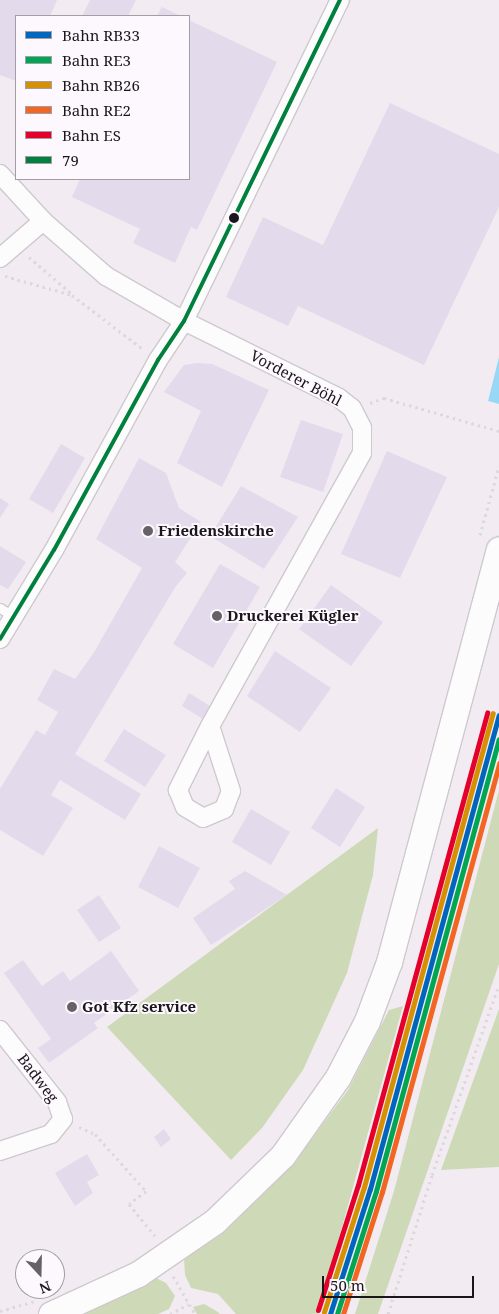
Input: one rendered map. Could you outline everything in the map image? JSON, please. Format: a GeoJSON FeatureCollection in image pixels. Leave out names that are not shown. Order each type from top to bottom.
{"type":"FeatureCollection","features":[{"type":"Feature","properties":{"kind":"main road"},"geometry":{"type":"LineString","coordinates":[[44,1307],[113,1288],[156,1246],[221,1216],[282,1155],[321,1104],[367,1021],[389,962],[489,543]]}},
{"type":"Feature","properties":{"kind":"street"},"geometry":{"type":"LineString","coordinates":[[0,639],[7,612],[158,360],[184,321],[340,0]]}},
{"type":"Feature","properties":{"kind":"street","name":"Vorderer Böhl"},"geometry":{"type":"LineString","coordinates":[[0,174],[43,221],[106,276],[184,321],[339,398],[352,408],[362,428],[362,453],[210,726],[178,790],[185,807],[203,818],[224,809],[231,791],[210,726]]}},
{"type":"Feature","properties":{"kind":"street"},"geometry":{"type":"LineString","coordinates":[[0,258],[43,221]]}},
{"type":"Feature","properties":{"kind":"street","name":"Badweg"},"geometry":{"type":"LineString","coordinates":[[0,1030],[57,1102],[63,1119],[51,1134],[0,1151]]}},
{"type":"Feature","properties":{"kind":"path"},"geometry":{"type":"LineString","coordinates":[[16,246],[72,294],[158,360]]}},
{"type":"Feature","properties":{"kind":"path"},"geometry":{"type":"LineString","coordinates":[[0,274],[72,294]]}},
{"type":"Feature","properties":{"kind":"path"},"geometry":{"type":"LineString","coordinates":[[352,408],[384,398],[499,431]]}},
{"type":"Feature","properties":{"kind":"path"},"geometry":{"type":"LineString","coordinates":[[489,543],[499,466]]}},
{"type":"Feature","properties":{"kind":"path"},"geometry":{"type":"LineString","coordinates":[[388,1314],[432,1175],[499,985]]}},
{"type":"Feature","properties":{"kind":"path"},"geometry":{"type":"LineString","coordinates":[[63,1119],[95,1134],[146,1191],[129,1204],[156,1246],[195,1314]]}},
{"type":"Feature","properties":{"kind":"path"},"geometry":{"type":"LineString","coordinates":[[156,1246],[163,1233]]}},
{"type":"Feature","properties":{"kind":"path"},"geometry":{"type":"LineString","coordinates":[[170,1314],[189,1304]]}},
{"type":"Feature","properties":{"kind":"path"},"geometry":{"type":"LineString","coordinates":[[0,1311],[44,1307]]}},
{"type":"Feature","properties":{"kind":"green space"},"geometry":{"type":"Polygon","coordinates":[[[499,790],[499,964],[378,1314],[355,1314],[394,1191],[499,790]]]}},
{"type":"Feature","properties":{"kind":"green space"},"geometry":{"type":"Polygon","coordinates":[[[378,828],[373,875],[347,973],[303,1070],[262,1128],[231,1160],[107,1027],[378,828]]]}},
{"type":"Feature","properties":{"kind":"green space"},"geometry":{"type":"Polygon","coordinates":[[[403,1006],[318,1314],[236,1314],[218,1294],[191,1288],[185,1275],[184,1258],[236,1218],[302,1152],[348,1090],[389,1010],[403,1006]]]}},
{"type":"Feature","properties":{"kind":"green space"},"geometry":{"type":"Polygon","coordinates":[[[499,1009],[499,1167],[441,1170],[499,1009]]]}},
{"type":"Feature","properties":{"kind":"green space"},"geometry":{"type":"Polygon","coordinates":[[[156,1278],[166,1283],[175,1296],[169,1309],[158,1314],[85,1314],[156,1278]]]}},
{"type":"Feature","properties":{"kind":"green space"},"geometry":{"type":"Polygon","coordinates":[[[204,1304],[220,1314],[197,1314],[193,1307],[204,1304]]]}},
{"type":"Feature","properties":{"kind":"water"},"geometry":{"type":"Polygon","coordinates":[[[499,357],[499,404],[488,401],[499,357]]]}},
{"type":"Feature","properties":{"kind":"building"},"geometry":{"type":"Polygon","coordinates":[[[0,0],[57,0],[50,15],[15,15],[15,81],[0,75],[0,0]]]}},
{"type":"Feature","properties":{"kind":"building"},"geometry":{"type":"Polygon","coordinates":[[[90,0],[136,0],[128,15],[82,15],[90,0]]]}},
{"type":"Feature","properties":{"kind":"building"},"geometry":{"type":"Polygon","coordinates":[[[162,7],[179,15],[158,15],[162,7]]]}},
{"type":"Feature","properties":{"kind":"building"},"geometry":{"type":"Polygon","coordinates":[[[190,20],[277,62],[197,230],[191,227],[175,263],[133,243],[140,229],[72,197],[80,180],[190,180],[190,20]]]}},
{"type":"Feature","properties":{"kind":"building"},"geometry":{"type":"Polygon","coordinates":[[[390,103],[499,154],[499,207],[424,365],[298,306],[288,326],[226,297],[263,217],[323,245],[390,103]]]}},
{"type":"Feature","properties":{"kind":"building"},"geometry":{"type":"Polygon","coordinates":[[[197,363],[212,364],[269,390],[222,487],[177,463],[201,411],[164,392],[184,365],[197,363]]]}},
{"type":"Feature","properties":{"kind":"building"},"geometry":{"type":"Polygon","coordinates":[[[301,420],[343,434],[323,492],[280,477],[301,420]]]}},
{"type":"Feature","properties":{"kind":"building"},"geometry":{"type":"Polygon","coordinates":[[[61,444],[85,458],[53,513],[29,499],[61,444]]]}},
{"type":"Feature","properties":{"kind":"building"},"geometry":{"type":"Polygon","coordinates":[[[387,451],[447,477],[400,578],[341,554],[387,451]]]}},
{"type":"Feature","properties":{"kind":"building"},"geometry":{"type":"Polygon","coordinates":[[[139,458],[166,473],[179,508],[201,522],[175,562],[187,573],[176,586],[75,754],[141,794],[125,820],[60,780],[51,795],[73,808],[43,856],[0,830],[0,789],[36,730],[45,735],[58,712],[37,700],[54,669],[75,679],[93,654],[142,568],[96,539],[139,458]]]}},
{"type":"Feature","properties":{"kind":"building"},"geometry":{"type":"Polygon","coordinates":[[[241,486],[298,517],[264,569],[210,536],[241,486]]]}},
{"type":"Feature","properties":{"kind":"building"},"geometry":{"type":"Polygon","coordinates":[[[0,498],[9,504],[0,518],[0,498]]]}},
{"type":"Feature","properties":{"kind":"building"},"geometry":{"type":"Polygon","coordinates":[[[0,546],[26,562],[8,589],[0,585],[0,546]]]}},
{"type":"Feature","properties":{"kind":"building","name":"Druckerei Kügler"},"geometry":{"type":"Polygon","coordinates":[[[220,564],[260,587],[213,668],[173,644],[220,564]]]}},
{"type":"Feature","properties":{"kind":"building"},"geometry":{"type":"Polygon","coordinates":[[[331,585],[383,622],[351,666],[299,629],[331,585]]]}},
{"type":"Feature","properties":{"kind":"building"},"geometry":{"type":"Polygon","coordinates":[[[275,651],[331,688],[300,732],[247,696],[275,651]]]}},
{"type":"Feature","properties":{"kind":"building"},"geometry":{"type":"Polygon","coordinates":[[[189,693],[210,706],[203,719],[182,706],[189,693]]]}},
{"type":"Feature","properties":{"kind":"building"},"geometry":{"type":"Polygon","coordinates":[[[124,729],[166,755],[145,787],[104,761],[124,729]]]}},
{"type":"Feature","properties":{"kind":"building"},"geometry":{"type":"Polygon","coordinates":[[[336,788],[365,807],[340,847],[311,828],[336,788]]]}},
{"type":"Feature","properties":{"kind":"building"},"geometry":{"type":"Polygon","coordinates":[[[251,809],[290,832],[271,865],[232,842],[251,809]]]}},
{"type":"Feature","properties":{"kind":"building"},"geometry":{"type":"Polygon","coordinates":[[[159,846],[200,868],[178,908],[138,887],[159,846]]]}},
{"type":"Feature","properties":{"kind":"building"},"geometry":{"type":"Polygon","coordinates":[[[245,871],[287,895],[211,945],[193,918],[235,889],[229,881],[245,871]]]}},
{"type":"Feature","properties":{"kind":"building"},"geometry":{"type":"Polygon","coordinates":[[[99,895],[121,928],[99,942],[77,910],[99,895]]]}},
{"type":"Feature","properties":{"kind":"building","name":"Got Kfz service"},"geometry":{"type":"Polygon","coordinates":[[[111,951],[139,991],[94,1023],[98,1028],[49,1063],[38,1048],[51,1039],[4,973],[23,960],[42,986],[63,971],[70,981],[111,951]]]}},
{"type":"Feature","properties":{"kind":"building"},"geometry":{"type":"Polygon","coordinates":[[[164,1129],[171,1139],[161,1147],[154,1137],[164,1129]]]}},
{"type":"Feature","properties":{"kind":"building"},"geometry":{"type":"Polygon","coordinates":[[[87,1154],[99,1175],[87,1182],[93,1193],[75,1206],[55,1173],[87,1154]]]}},
{"type":"Feature","properties":{"kind":"rail line","name":"ES"},"geometry":{"type":"LineString","coordinates":[[318,1310],[358,1185],[487,712]]}},
{"type":"Feature","properties":{"kind":"rail line","name":"RB26"},"geometry":{"type":"LineString","coordinates":[[324,1312],[364,1187],[493,713]]}},
{"type":"Feature","properties":{"kind":"rail line","name":"RB33"},"geometry":{"type":"LineString","coordinates":[[330,1314],[370,1189],[499,715]]}},
{"type":"Feature","properties":{"kind":"rail line","name":"RE3"},"geometry":{"type":"LineString","coordinates":[[337,1314],[376,1191],[499,739]]}},
{"type":"Feature","properties":{"kind":"rail line","name":"RE2"},"geometry":{"type":"LineString","coordinates":[[343,1314],[382,1192],[499,763]]}},
{"type":"Feature","properties":{"kind":"transit line","name":"79"},"geometry":{"type":"LineString","coordinates":[[0,639],[54,550],[158,360],[184,321],[340,0]]}},
{"type":"Feature","properties":{"kind":"place","name":"Friedenskirche"},"geometry":{"type":"Point","coordinates":[148,531]}},
{"type":"Feature","properties":{"kind":"place","name":"Druckerei Kügler"},"geometry":{"type":"Point","coordinates":[217,616]}},
{"type":"Feature","properties":{"kind":"place","name":"Got Kfz service"},"geometry":{"type":"Point","coordinates":[72,1007]}}]}
